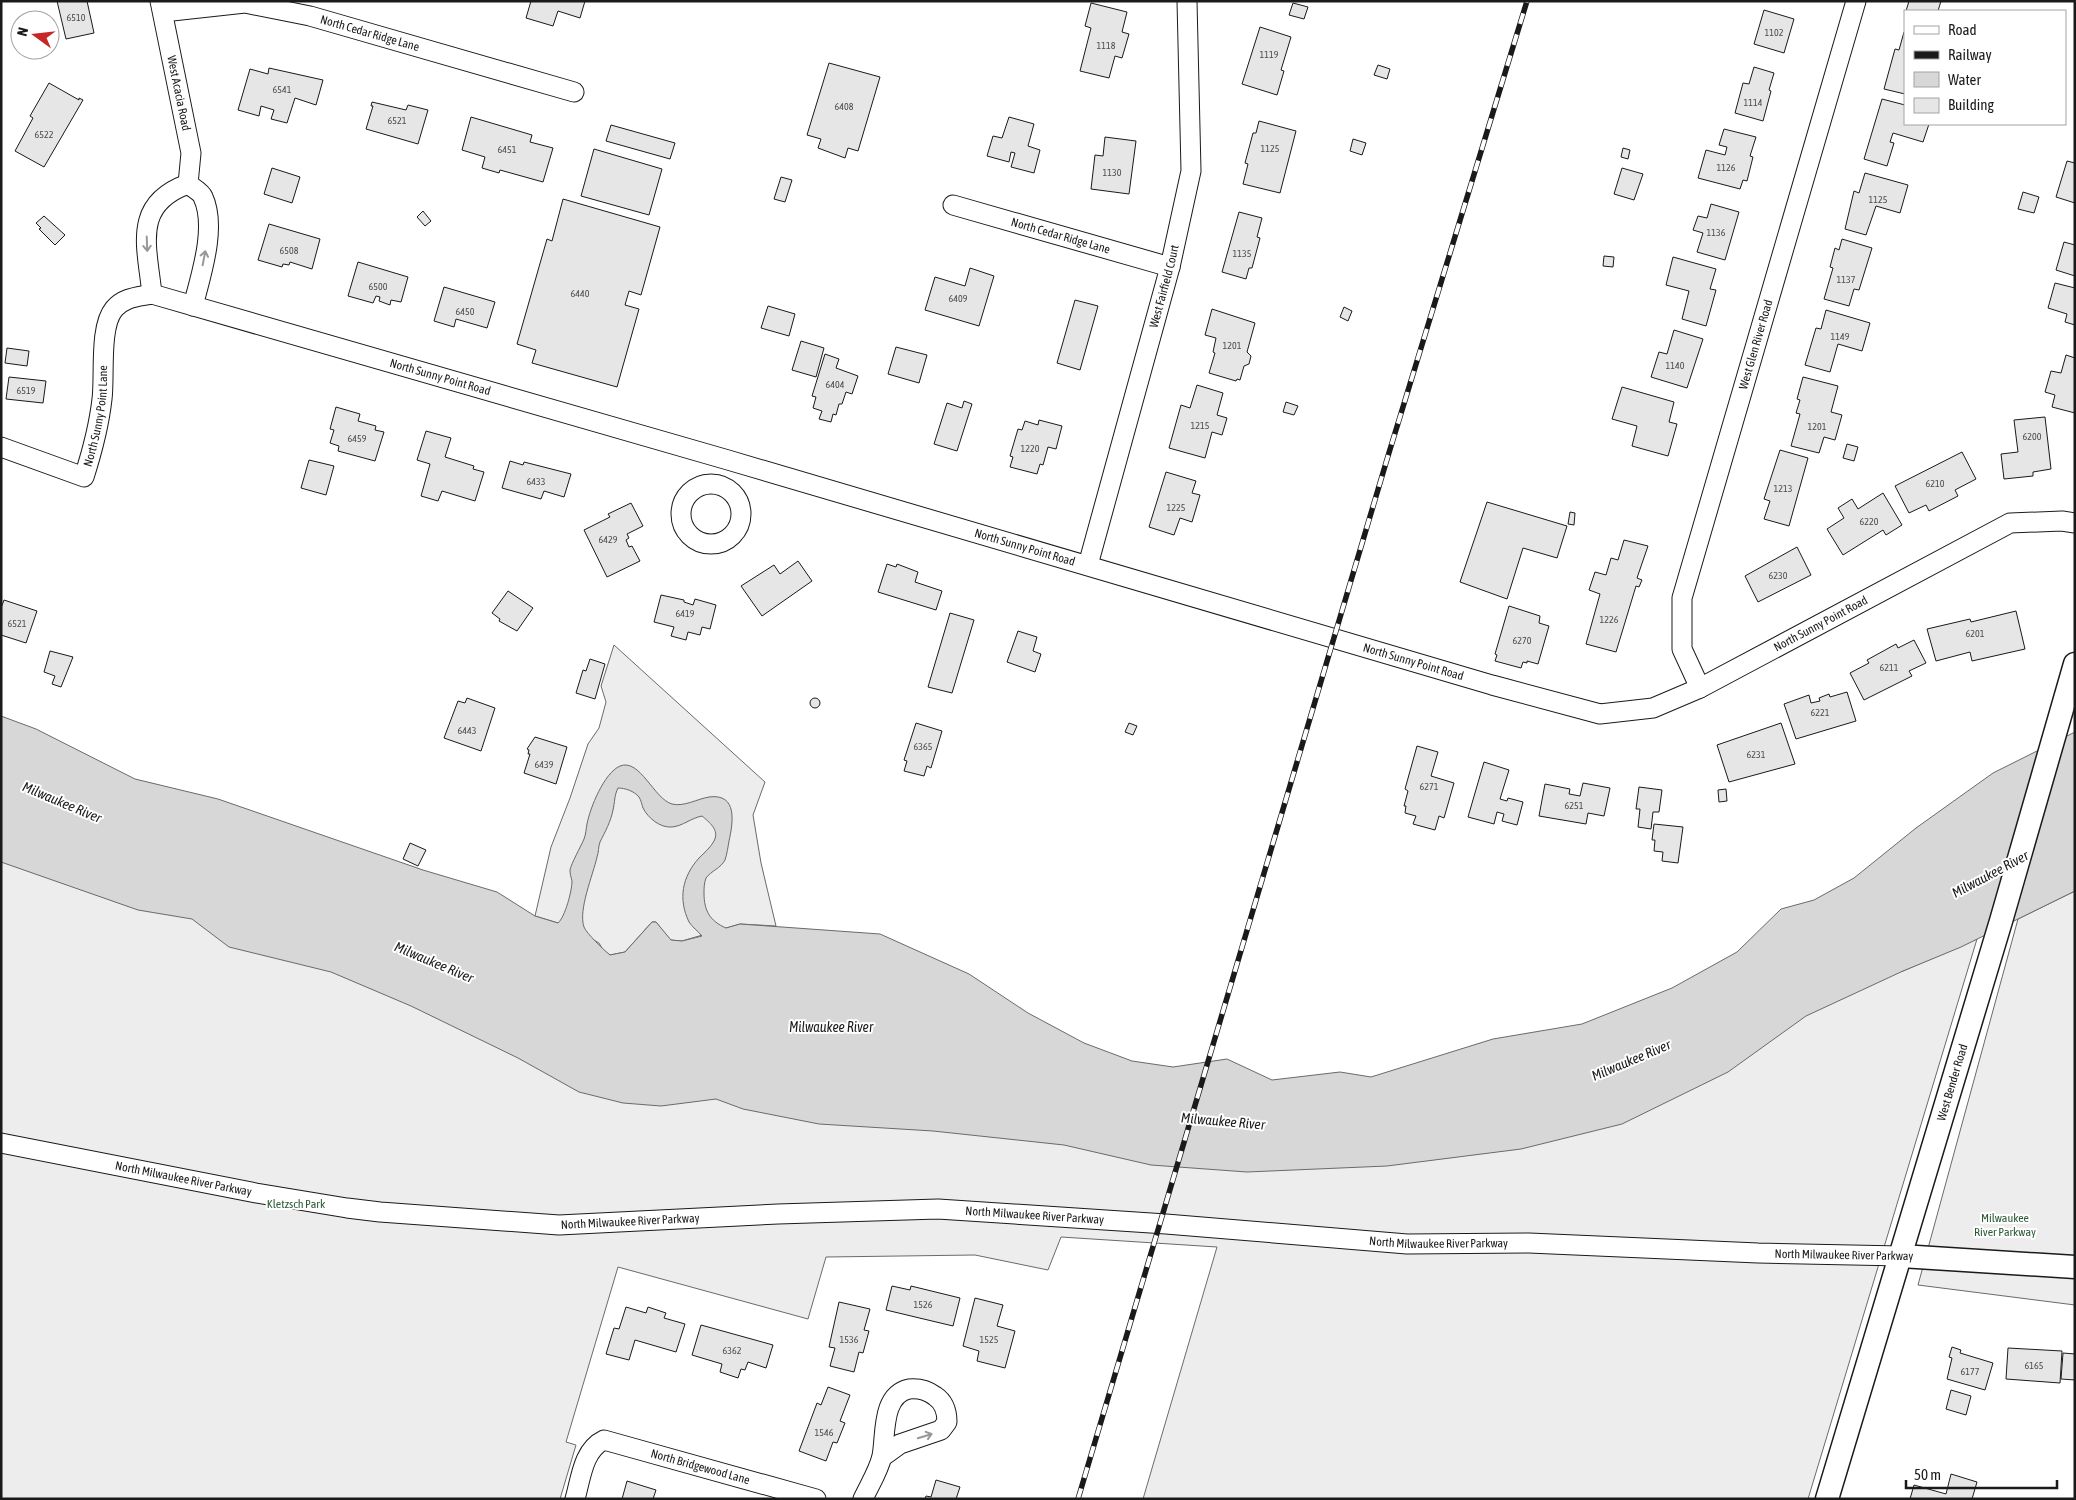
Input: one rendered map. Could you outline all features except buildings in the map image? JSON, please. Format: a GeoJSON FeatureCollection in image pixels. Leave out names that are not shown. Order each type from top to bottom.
{"type":"FeatureCollection","features":[{"type":"Feature","properties":{"kind":"street","name":"West Fairfield Court"},"geometry":{"type":"LineString","coordinates":[[1088,565],[1170,267],[1191,171],[1187,1]]}},
{"type":"Feature","properties":{"kind":"street","name":"West Glen River Road"},"geometry":{"type":"LineString","coordinates":[[1700,688],[1682,649],[1682,598],[1856,1]]}},
{"type":"Feature","properties":{"kind":"street","name":"North Cedar Ridge Lane"},"geometry":{"type":"LineString","coordinates":[[161,7],[245,3],[310,16],[574,92]]}},
{"type":"Feature","properties":{"kind":"street","name":"West Acacia Road"},"geometry":{"type":"LineString","coordinates":[[161,7],[191,153],[188,184]]}},
{"type":"Feature","properties":{"kind":"street"},"geometry":{"type":"LineString","coordinates":[[152,294],[146,240],[152,211],[162,197],[172,190],[188,184],[203,195],[209,218],[207,242],[193,306]]}},
{"type":"Feature","properties":{"kind":"street","name":"North Cedar Ridge Lane"},"geometry":{"type":"LineString","coordinates":[[953,205],[1170,267]]}},
{"type":"Feature","properties":{"kind":"street","name":"North Sunny Point Road"},"geometry":{"type":"LineString","coordinates":[[152,294],[1600,714],[1653,708],[1700,688],[2010,523],[2062,521],[2075,523]]}},
{"type":"Feature","properties":{"kind":"street","name":"North Sunny Point Lane"},"geometry":{"type":"LineString","coordinates":[[1,447],[84,478],[98,427],[106,334],[109,320],[114,310],[126,299],[152,294]]}},
{"type":"Feature","properties":{"kind":"street"},"geometry":{"type":"LineString","coordinates":[[720,485],[728,460]]}},
{"type":"Feature","properties":{"kind":"street","name":"West Bender Road"},"geometry":{"type":"LineString","coordinates":[[1827,1499],[1901,1256],[2075,664]]}},
{"type":"Feature","properties":{"kind":"street","name":"North Milwaukee River Parkway"},"geometry":{"type":"LineString","coordinates":[[1,1143],[256,1193],[347,1208],[389,1213],[559,1225],[778,1214],[938,1210],[1156,1224],[1408,1244],[1529,1243],[1758,1253],[1901,1256],[2075,1267]]}},
{"type":"Feature","properties":{"kind":"street","name":"North Bridgewood Lane"},"geometry":{"type":"LineString","coordinates":[[575,1499],[588,1453],[595,1444],[604,1440],[816,1499]]}},
{"type":"Feature","properties":{"kind":"street"},"geometry":{"type":"LineString","coordinates":[[863,1499],[882,1457]]}},
{"type":"Feature","properties":{"kind":"shaded area"},"geometry":{"type":"Polygon","coordinates":[[[614,645],[765,782],[753,815],[761,863],[776,926],[740,924],[682,941],[670,940],[656,922],[652,922],[625,952],[610,955],[603,950],[599,943],[571,927],[535,916],[551,847],[588,744],[599,728],[606,702],[601,686],[614,645]]]}},
{"type":"Feature","properties":{"kind":"shaded area","name":"Kletzsch Park"},"geometry":{"type":"Polygon","coordinates":[[[1,785],[78,824],[1272,1122],[1903,971],[1977,939],[1808,1499],[1143,1499],[1217,1247],[1061,1237],[1048,1270],[975,1255],[826,1257],[808,1319],[618,1267],[566,1442],[576,1445],[560,1499],[1,1499],[1,785]]]}},
{"type":"Feature","properties":{"kind":"shaded area","name":"Milwaukee River Parkway"},"geometry":{"type":"Polygon","coordinates":[[[2075,891],[2075,1305],[1918,1285],[2018,919],[2075,891]]]}},
{"type":"Feature","properties":{"kind":"water","name":"Milwaukee River"},"geometry":{"type":"Polygon","coordinates":[[[1,716],[36,729],[135,779],[218,799],[423,870],[497,892],[535,916],[558,923],[566,910],[572,885],[571,867],[584,839],[595,800],[603,783],[614,770],[620,766],[627,765],[640,773],[665,801],[672,804],[686,804],[709,797],[718,797],[729,804],[732,826],[726,858],[706,878],[704,884],[704,899],[709,915],[726,928],[740,924],[880,934],[969,974],[1028,1013],[1084,1043],[1132,1061],[1173,1067],[1227,1059],[1272,1080],[1340,1072],[1371,1077],[1493,1039],[1582,1024],[1672,988],[1737,952],[1781,909],[1814,900],[1854,878],[1916,828],[1993,773],[2075,732],[2075,891],[1961,947],[1903,971],[1806,1016],[1728,1072],[1622,1124],[1521,1149],[1387,1166],[1247,1172],[1151,1165],[1064,1145],[933,1131],[819,1124],[743,1109],[716,1099],[661,1106],[623,1103],[579,1092],[518,1058],[411,1006],[331,972],[229,947],[192,919],[138,910],[1,862],[1,716]],[[618,788],[611,818],[599,844],[598,855],[583,911],[585,930],[610,955],[625,952],[652,922],[656,922],[671,940],[682,941],[702,936],[689,922],[683,897],[685,881],[693,865],[714,841],[715,830],[702,816],[676,826],[663,826],[651,819],[645,812],[637,795],[618,788]]]}},
{"type":"Feature","properties":{"kind":"railway"},"geometry":{"type":"LineString","coordinates":[[1078,1499],[1388,456],[1527,1]]}}]}
